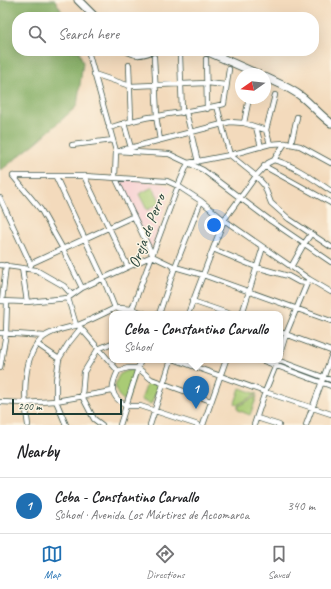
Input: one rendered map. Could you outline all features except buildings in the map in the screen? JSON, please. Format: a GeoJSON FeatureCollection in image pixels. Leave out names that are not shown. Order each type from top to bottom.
{"type":"FeatureCollection","features":[{"type":"Feature","properties":{"kind":"highway"},"geometry":{"type":"LineString","coordinates":[[78,0],[90,12]]}},
{"type":"Feature","properties":{"kind":"highway"},"geometry":{"type":"LineString","coordinates":[[217,56],[244,68]]}},
{"type":"Feature","properties":{"kind":"highway"},"geometry":{"type":"LineString","coordinates":[[271,80],[290,89],[302,97],[331,123]]}},
{"type":"Feature","properties":{"kind":"street"},"geometry":{"type":"LineString","coordinates":[[89,56],[116,151],[115,177],[152,255],[175,267],[203,275],[297,308],[331,322]]}},
{"type":"Feature","properties":{"kind":"street"},"geometry":{"type":"LineString","coordinates":[[180,56],[184,113],[192,133],[198,162]]}},
{"type":"Feature","properties":{"kind":"street"},"geometry":{"type":"LineString","coordinates":[[154,57],[157,116],[160,140]]}},
{"type":"Feature","properties":{"kind":"street"},"geometry":{"type":"LineString","coordinates":[[206,59],[207,109]]}},
{"type":"Feature","properties":{"kind":"street"},"geometry":{"type":"LineString","coordinates":[[129,65],[131,121]]}},
{"type":"Feature","properties":{"kind":"street"},"geometry":{"type":"LineString","coordinates":[[109,128],[131,121],[207,109],[224,104],[229,69]]}},
{"type":"Feature","properties":{"kind":"street"},"geometry":{"type":"LineString","coordinates":[[94,74],[130,86],[207,83],[226,85]]}},
{"type":"Feature","properties":{"kind":"street"},"geometry":{"type":"LineString","coordinates":[[270,144],[266,130],[275,95]]}},
{"type":"Feature","properties":{"kind":"street"},"geometry":{"type":"LineString","coordinates":[[244,123],[248,104]]}},
{"type":"Feature","properties":{"kind":"street"},"geometry":{"type":"LineString","coordinates":[[217,106],[230,155],[256,176],[264,185],[270,203],[289,219],[331,247]]}},
{"type":"Feature","properties":{"kind":"street"},"geometry":{"type":"LineString","coordinates":[[291,144],[297,117]]}},
{"type":"Feature","properties":{"kind":"street"},"geometry":{"type":"LineString","coordinates":[[116,151],[237,122],[266,130]]}},
{"type":"Feature","properties":{"kind":"street"},"geometry":{"type":"LineString","coordinates":[[124,123],[131,148]]}},
{"type":"Feature","properties":{"kind":"street"},"geometry":{"type":"LineString","coordinates":[[256,127],[261,147]]}},
{"type":"Feature","properties":{"kind":"street"},"geometry":{"type":"LineString","coordinates":[[72,145],[113,140]]}},
{"type":"Feature","properties":{"kind":"street"},"geometry":{"type":"LineString","coordinates":[[189,311],[224,220],[256,176],[264,166],[274,160],[285,143]]}},
{"type":"Feature","properties":{"kind":"street"},"geometry":{"type":"LineString","coordinates":[[188,163],[230,155],[270,144],[285,143],[300,146],[331,163]]}},
{"type":"Feature","properties":{"kind":"street"},"geometry":{"type":"LineString","coordinates":[[116,151],[168,154],[188,163],[216,179],[304,244],[331,262]]}},
{"type":"Feature","properties":{"kind":"street"},"geometry":{"type":"LineString","coordinates":[[274,160],[287,164],[304,173],[331,191]]}},
{"type":"Feature","properties":{"kind":"street","name":"Oreja de Perro"},"geometry":{"type":"LineString","coordinates":[[132,311],[178,186],[188,163]]}},
{"type":"Feature","properties":{"kind":"street"},"geometry":{"type":"LineString","coordinates":[[264,166],[331,201]]}},
{"type":"Feature","properties":{"kind":"street"},"geometry":{"type":"LineString","coordinates":[[82,288],[63,249],[36,203],[13,176],[115,177],[167,181],[178,186],[201,201],[224,220],[291,267],[308,281],[331,292]]}},
{"type":"Feature","properties":{"kind":"street"},"geometry":{"type":"LineString","coordinates":[[84,176],[128,267]]}},
{"type":"Feature","properties":{"kind":"street"},"geometry":{"type":"LineString","coordinates":[[56,177],[85,238],[115,308]]}},
{"type":"Feature","properties":{"kind":"street"},"geometry":{"type":"LineString","coordinates":[[0,198],[31,266],[64,286],[70,297],[78,326],[109,362]]}},
{"type":"Feature","properties":{"kind":"street"},"geometry":{"type":"LineString","coordinates":[[160,311],[175,267],[201,201]]}},
{"type":"Feature","properties":{"kind":"street"},"geometry":{"type":"LineString","coordinates":[[0,264],[22,268],[31,266],[85,238],[134,216]]}},
{"type":"Feature","properties":{"kind":"street"},"geometry":{"type":"LineString","coordinates":[[291,267],[304,244],[312,234]]}},
{"type":"Feature","properties":{"kind":"street"},"geometry":{"type":"LineString","coordinates":[[243,311],[263,247]]}},
{"type":"Feature","properties":{"kind":"street"},"geometry":{"type":"LineString","coordinates":[[213,249],[256,267],[288,276],[299,282],[308,281]]}},
{"type":"Feature","properties":{"kind":"street"},"geometry":{"type":"LineString","coordinates":[[3,301],[27,302],[70,297],[82,288],[152,255]]}},
{"type":"Feature","properties":{"kind":"street"},"geometry":{"type":"LineString","coordinates":[[0,368],[6,333],[3,301],[6,265]]}},
{"type":"Feature","properties":{"kind":"street"},"geometry":{"type":"LineString","coordinates":[[22,268],[27,302]]}},
{"type":"Feature","properties":{"kind":"street"},"geometry":{"type":"LineString","coordinates":[[283,344],[308,281]]}},
{"type":"Feature","properties":{"kind":"street"},"geometry":{"type":"LineString","coordinates":[[192,301],[221,311]]}},
{"type":"Feature","properties":{"kind":"street"},"geometry":{"type":"LineString","coordinates":[[0,333],[45,336],[78,326],[115,308],[126,308],[132,311]]}},
{"type":"Feature","properties":{"kind":"street"},"geometry":{"type":"LineString","coordinates":[[66,425],[56,401],[56,380],[59,358],[78,326]]}},
{"type":"Feature","properties":{"kind":"street"},"geometry":{"type":"LineString","coordinates":[[283,333],[331,351]]}},
{"type":"Feature","properties":{"kind":"street"},"geometry":{"type":"LineString","coordinates":[[28,425],[25,403],[29,364],[37,344],[45,336]]}},
{"type":"Feature","properties":{"kind":"street"},"geometry":{"type":"LineString","coordinates":[[37,344],[59,358]]}},
{"type":"Feature","properties":{"kind":"street"},"geometry":{"type":"LineString","coordinates":[[102,425],[94,419],[82,396],[84,372],[98,349],[109,344]]}},
{"type":"Feature","properties":{"kind":"street"},"geometry":{"type":"LineString","coordinates":[[306,425],[331,357]]}},
{"type":"Feature","properties":{"kind":"street"},"geometry":{"type":"LineString","coordinates":[[283,362],[331,380]]}},
{"type":"Feature","properties":{"kind":"street"},"geometry":{"type":"LineString","coordinates":[[110,363],[118,372]]}},
{"type":"Feature","properties":{"kind":"street"},"geometry":{"type":"LineString","coordinates":[[120,425],[140,363]]}},
{"type":"Feature","properties":{"kind":"street"},"geometry":{"type":"LineString","coordinates":[[150,425],[170,363]]}},
{"type":"Feature","properties":{"kind":"street"},"geometry":{"type":"LineString","coordinates":[[184,363],[331,414]]}},
{"type":"Feature","properties":{"kind":"street"},"geometry":{"type":"LineString","coordinates":[[203,425],[225,363]]}},
{"type":"Feature","properties":{"kind":"street"},"geometry":{"type":"LineString","coordinates":[[268,363],[331,386]]}},
{"type":"Feature","properties":{"kind":"street"},"geometry":{"type":"LineString","coordinates":[[254,425],[277,363]]}},
{"type":"Feature","properties":{"kind":"street"},"geometry":{"type":"LineString","coordinates":[[198,425],[140,406],[126,406],[118,401],[112,390],[114,380],[118,372],[128,368],[138,368],[151,379],[211,401]]}},
{"type":"Feature","properties":{"kind":"street"},"geometry":{"type":"LineString","coordinates":[[0,402],[25,403],[56,401],[112,390]]}},
{"type":"Feature","properties":{"kind":"street"},"geometry":{"type":"LineString","coordinates":[[256,418],[279,425]]}},
{"type":"Feature","properties":{"kind":"shaded area"},"geometry":{"type":"Polygon","coordinates":[[[118,178],[160,183],[172,187],[151,249],[118,178]]]}},
{"type":"Feature","properties":{"kind":"green space"},"geometry":{"type":"Polygon","coordinates":[[[0,0],[55,0],[62,12],[12,12],[12,56],[81,56],[83,63],[77,106],[38,141],[0,171],[0,0]]]}},
{"type":"Feature","properties":{"kind":"green space"},"geometry":{"type":"Polygon","coordinates":[[[153,187],[161,203],[147,210],[139,194],[153,187]]]}},
{"type":"Feature","properties":{"kind":"green space"},"geometry":{"type":"Polygon","coordinates":[[[131,369],[137,370],[127,402],[117,393],[116,382],[120,374],[131,369]]]}},
{"type":"Feature","properties":{"kind":"green space"},"geometry":{"type":"Polygon","coordinates":[[[148,381],[159,385],[151,404],[141,400],[148,381]]]}},
{"type":"Feature","properties":{"kind":"green space"},"geometry":{"type":"Polygon","coordinates":[[[240,388],[257,394],[237,405],[235,403],[240,388]]]}},
{"type":"Feature","properties":{"kind":"green space"},"geometry":{"type":"Polygon","coordinates":[[[257,396],[250,415],[238,410],[238,406],[257,396]]]}},
{"type":"Feature","properties":{"kind":"place","name":"Ceba - Constantino Carvallo"},"geometry":{"type":"Point","coordinates":[196,409]}}]}
